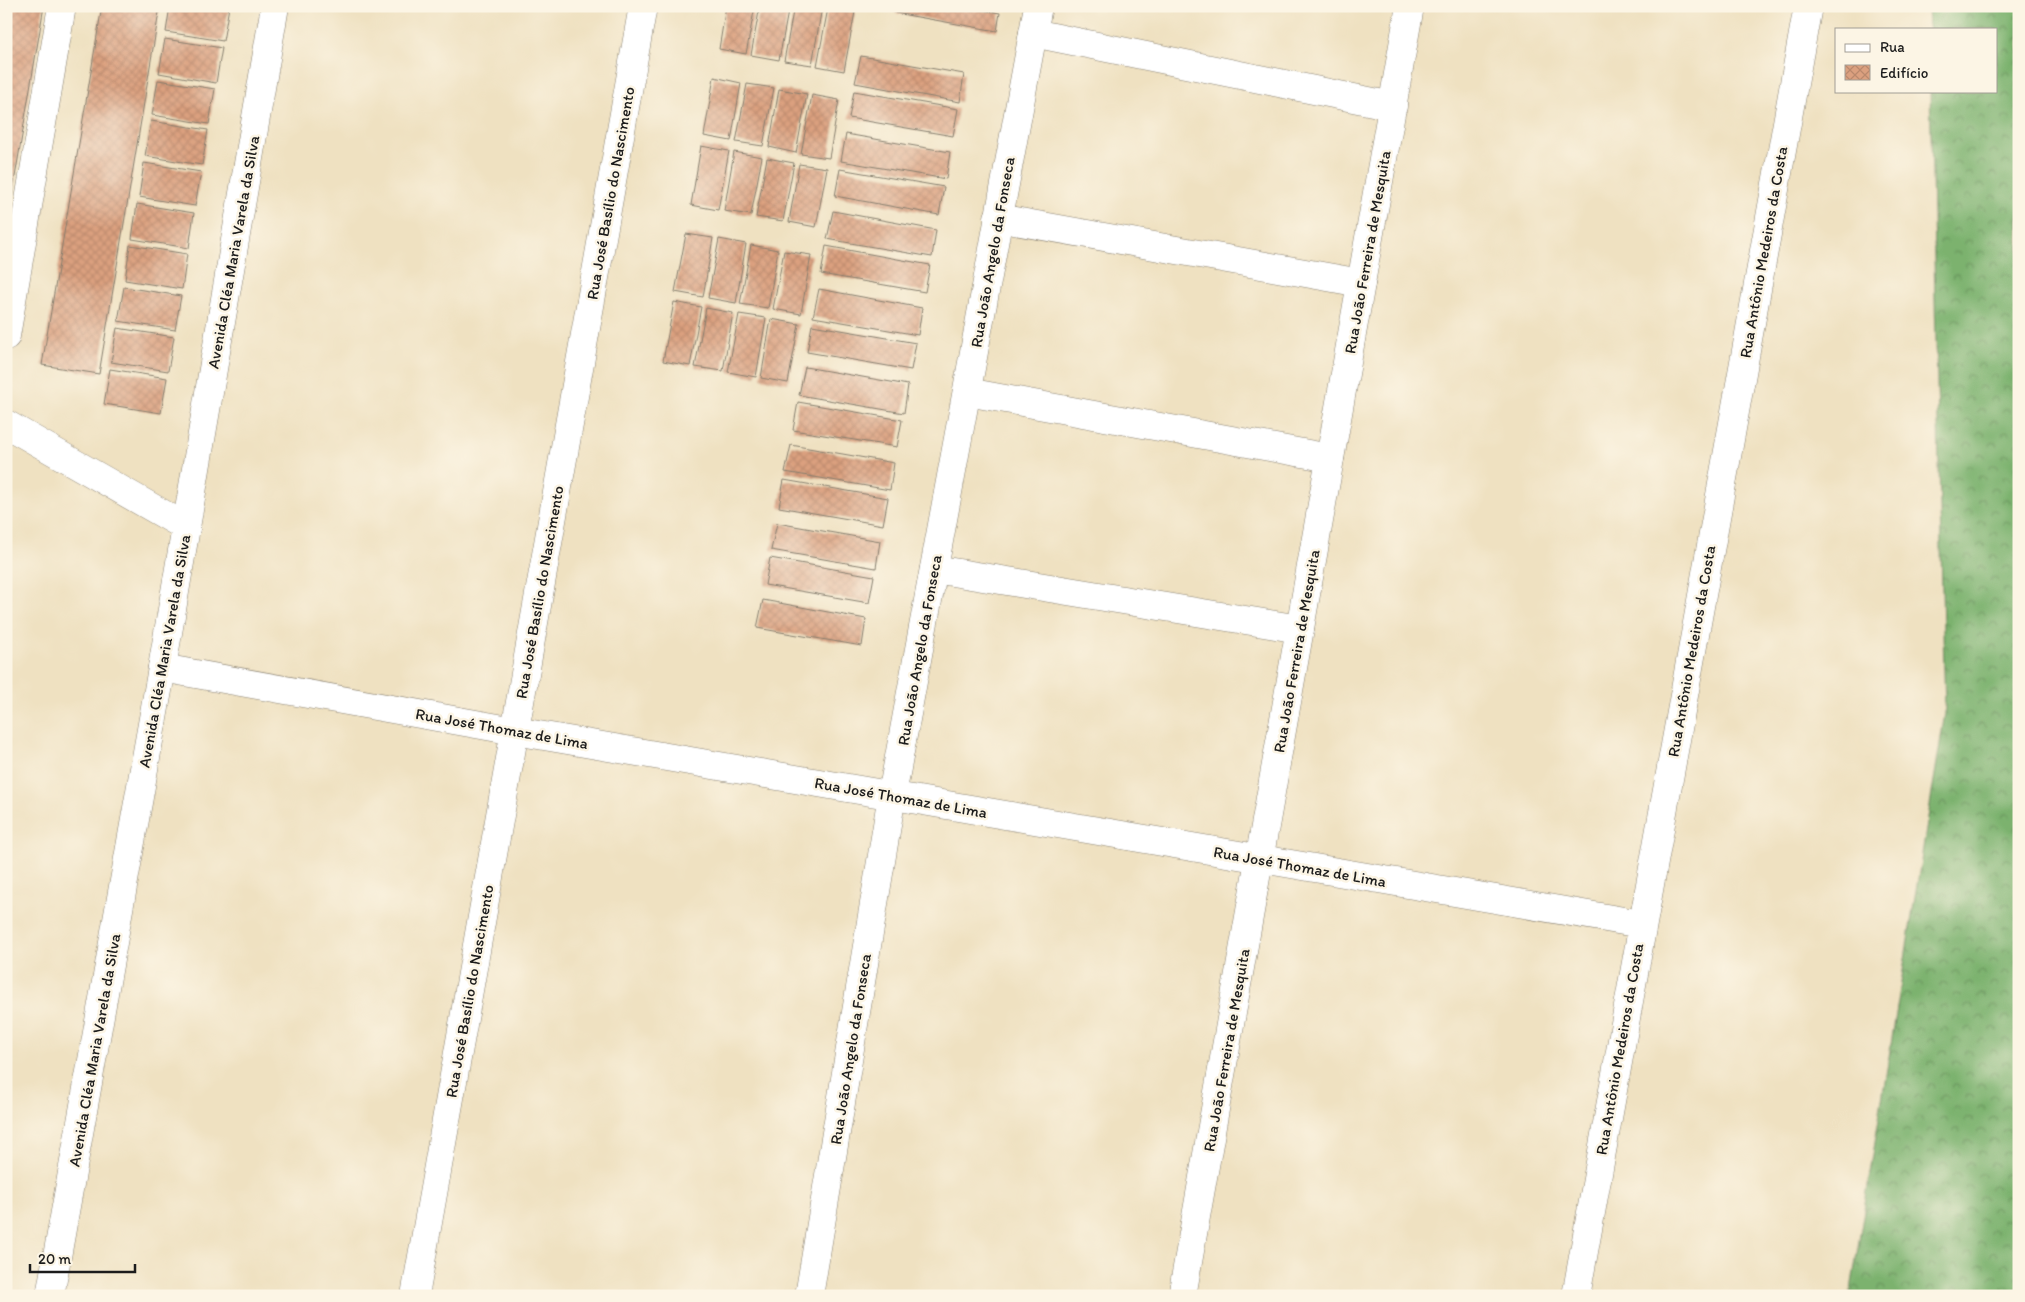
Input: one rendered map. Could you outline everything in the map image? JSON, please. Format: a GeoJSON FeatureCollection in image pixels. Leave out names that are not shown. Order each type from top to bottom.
{"type":"FeatureCollection","features":[{"type":"Feature","properties":{"kind":"street"},"geometry":{"type":"LineString","coordinates":[[6,336],[62,6]]}},
{"type":"Feature","properties":{"kind":"street","name":"Avenida Cléa Maria Varela da Silva"},"geometry":{"type":"LineString","coordinates":[[50,1296],[162,668],[275,6]]}},
{"type":"Feature","properties":{"kind":"street","name":"Rua José Basílio do Nascimento"},"geometry":{"type":"LineString","coordinates":[[415,1296],[642,6]]}},
{"type":"Feature","properties":{"kind":"street","name":"Rua João Angelo da Fonseca"},"geometry":{"type":"LineString","coordinates":[[810,1296],[892,796],[1038,6]]}},
{"type":"Feature","properties":{"kind":"street","name":"Rua João Ferreira de Mesquita"},"geometry":{"type":"LineString","coordinates":[[1182,1296],[1410,6]]}},
{"type":"Feature","properties":{"kind":"street","name":"Rua Antônio Medeiros da Costa"},"geometry":{"type":"LineString","coordinates":[[1576,1296],[1641,924],[1808,6]]}},
{"type":"Feature","properties":{"kind":"street"},"geometry":{"type":"LineString","coordinates":[[1033,33],[1393,106]]}},
{"type":"Feature","properties":{"kind":"street"},"geometry":{"type":"LineString","coordinates":[[998,218],[1361,283]]}},
{"type":"Feature","properties":{"kind":"street"},"geometry":{"type":"LineString","coordinates":[[966,392],[1330,458]]}},
{"type":"Feature","properties":{"kind":"street"},"geometry":{"type":"LineString","coordinates":[[6,424],[186,527]]}},
{"type":"Feature","properties":{"kind":"street"},"geometry":{"type":"LineString","coordinates":[[934,569],[1300,629]]}},
{"type":"Feature","properties":{"kind":"street","name":"Rua José Thomaz de Lima"},"geometry":{"type":"LineString","coordinates":[[162,668],[515,731],[1641,924]]}},
{"type":"Feature","properties":{"kind":"green space"},"geometry":{"type":"Polygon","coordinates":[[[1928,6],[2019,6],[2019,1296],[1850,1296],[1945,713],[1930,92],[1998,92],[1998,28],[1929,28],[1928,6]]]}},
{"type":"Feature","properties":{"kind":"building"},"geometry":{"type":"Polygon","coordinates":[[[6,6],[44,6],[7,224],[6,224],[6,6]]]}},
{"type":"Feature","properties":{"kind":"building"},"geometry":{"type":"Polygon","coordinates":[[[102,6],[160,6],[99,374],[42,365],[102,6]]]}},
{"type":"Feature","properties":{"kind":"building"},"geometry":{"type":"Polygon","coordinates":[[[170,6],[229,7],[223,41],[166,32],[170,6]]]}},
{"type":"Feature","properties":{"kind":"building"},"geometry":{"type":"Polygon","coordinates":[[[726,6],[755,6],[746,54],[719,49],[726,6]]]}},
{"type":"Feature","properties":{"kind":"building"},"geometry":{"type":"Polygon","coordinates":[[[760,6],[789,6],[779,60],[751,55],[760,6]]]}},
{"type":"Feature","properties":{"kind":"building"},"geometry":{"type":"Polygon","coordinates":[[[794,6],[822,7],[812,65],[784,61],[794,6]]]}},
{"type":"Feature","properties":{"kind":"building"},"geometry":{"type":"Polygon","coordinates":[[[896,6],[976,7],[976,9],[1000,13],[997,31],[895,13],[896,6]]]}},
{"type":"Feature","properties":{"kind":"building"},"geometry":{"type":"Polygon","coordinates":[[[828,8],[855,12],[844,71],[817,66],[828,8]]]}},
{"type":"Feature","properties":{"kind":"building"},"geometry":{"type":"Polygon","coordinates":[[[165,39],[222,48],[216,83],[159,73],[165,39]]]}},
{"type":"Feature","properties":{"kind":"building"},"geometry":{"type":"Polygon","coordinates":[[[861,56],[964,74],[960,102],[855,83],[861,56]]]}},
{"type":"Feature","properties":{"kind":"building"},"geometry":{"type":"Polygon","coordinates":[[[714,77],[741,83],[731,141],[704,136],[714,77]]]}},
{"type":"Feature","properties":{"kind":"building"},"geometry":{"type":"Polygon","coordinates":[[[158,80],[215,89],[209,124],[152,115],[158,80]]]}},
{"type":"Feature","properties":{"kind":"building"},"geometry":{"type":"Polygon","coordinates":[[[747,84],[774,88],[763,146],[736,142],[747,84]]]}},
{"type":"Feature","properties":{"kind":"building"},"geometry":{"type":"Polygon","coordinates":[[[779,89],[807,94],[796,153],[769,147],[779,89]]]}},
{"type":"Feature","properties":{"kind":"building"},"geometry":{"type":"Polygon","coordinates":[[[854,91],[958,109],[953,136],[849,118],[854,91]]]}},
{"type":"Feature","properties":{"kind":"building"},"geometry":{"type":"Polygon","coordinates":[[[812,95],[839,100],[829,158],[801,154],[812,95]]]}},
{"type":"Feature","properties":{"kind":"building"},"geometry":{"type":"Polygon","coordinates":[[[151,121],[208,130],[202,165],[145,156],[151,121]]]}},
{"type":"Feature","properties":{"kind":"building"},"geometry":{"type":"Polygon","coordinates":[[[846,134],[950,152],[946,179],[841,161],[846,134]]]}},
{"type":"Feature","properties":{"kind":"building"},"geometry":{"type":"Polygon","coordinates":[[[701,146],[729,151],[718,210],[691,205],[701,146]]]}},
{"type":"Feature","properties":{"kind":"building"},"geometry":{"type":"Polygon","coordinates":[[[734,152],[762,157],[751,215],[724,211],[734,152]]]}},
{"type":"Feature","properties":{"kind":"building"},"geometry":{"type":"Polygon","coordinates":[[[767,158],[794,163],[783,221],[756,217],[767,158]]]}},
{"type":"Feature","properties":{"kind":"building"},"geometry":{"type":"Polygon","coordinates":[[[144,163],[201,172],[195,206],[139,197],[144,163]]]}},
{"type":"Feature","properties":{"kind":"building"},"geometry":{"type":"Polygon","coordinates":[[[799,164],[827,168],[816,227],[789,222],[799,164]]]}},
{"type":"Feature","properties":{"kind":"building"},"geometry":{"type":"Polygon","coordinates":[[[840,169],[944,187],[939,215],[835,196],[840,169]]]}},
{"type":"Feature","properties":{"kind":"building"},"geometry":{"type":"Polygon","coordinates":[[[137,204],[194,213],[189,248],[132,239],[137,204]]]}},
{"type":"Feature","properties":{"kind":"building"},"geometry":{"type":"Polygon","coordinates":[[[833,211],[936,230],[932,257],[827,239],[833,211]]]}},
{"type":"Feature","properties":{"kind":"building"},"geometry":{"type":"Polygon","coordinates":[[[686,234],[713,238],[703,297],[675,292],[686,234]]]}},
{"type":"Feature","properties":{"kind":"building"},"geometry":{"type":"Polygon","coordinates":[[[719,239],[746,244],[736,303],[708,298],[719,239]]]}},
{"type":"Feature","properties":{"kind":"building"},"geometry":{"type":"Polygon","coordinates":[[[130,245],[187,254],[182,289],[125,280],[130,245]]]}},
{"type":"Feature","properties":{"kind":"building"},"geometry":{"type":"Polygon","coordinates":[[[751,245],[778,250],[768,308],[740,304],[751,245]]]}},
{"type":"Feature","properties":{"kind":"building"},"geometry":{"type":"Polygon","coordinates":[[[826,246],[930,265],[925,292],[821,274],[826,246]]]}},
{"type":"Feature","properties":{"kind":"building"},"geometry":{"type":"Polygon","coordinates":[[[784,251],[811,255],[801,314],[773,309],[784,251]]]}},
{"type":"Feature","properties":{"kind":"building"},"geometry":{"type":"Polygon","coordinates":[[[124,287],[181,296],[175,330],[118,321],[124,287]]]}},
{"type":"Feature","properties":{"kind":"building"},"geometry":{"type":"Polygon","coordinates":[[[819,289],[922,308],[918,335],[813,317],[819,289]]]}},
{"type":"Feature","properties":{"kind":"building"},"geometry":{"type":"Polygon","coordinates":[[[674,302],[701,307],[690,366],[663,361],[674,302]]]}},
{"type":"Feature","properties":{"kind":"building"},"geometry":{"type":"Polygon","coordinates":[[[706,308],[733,313],[723,371],[695,367],[706,308]]]}},
{"type":"Feature","properties":{"kind":"building"},"geometry":{"type":"Polygon","coordinates":[[[739,314],[766,318],[756,377],[728,372],[739,314]]]}},
{"type":"Feature","properties":{"kind":"building"},"geometry":{"type":"Polygon","coordinates":[[[771,319],[799,324],[788,383],[761,378],[771,319]]]}},
{"type":"Feature","properties":{"kind":"building"},"geometry":{"type":"Polygon","coordinates":[[[812,325],[916,343],[911,370],[807,352],[812,325]]]}},
{"type":"Feature","properties":{"kind":"building"},"geometry":{"type":"Polygon","coordinates":[[[117,328],[174,337],[168,371],[111,362],[117,328]]]}},
{"type":"Feature","properties":{"kind":"building"},"geometry":{"type":"Polygon","coordinates":[[[805,367],[908,385],[904,413],[799,395],[805,367]]]}},
{"type":"Feature","properties":{"kind":"building"},"geometry":{"type":"Polygon","coordinates":[[[110,369],[167,378],[161,413],[104,404],[110,369]]]}},
{"type":"Feature","properties":{"kind":"building"},"geometry":{"type":"Polygon","coordinates":[[[798,402],[902,420],[897,447],[793,430],[798,402]]]}},
{"type":"Feature","properties":{"kind":"building"},"geometry":{"type":"Polygon","coordinates":[[[791,445],[894,463],[890,490],[785,472],[791,445]]]}},
{"type":"Feature","properties":{"kind":"building"},"geometry":{"type":"Polygon","coordinates":[[[784,480],[888,498],[883,525],[779,507],[784,480]]]}},
{"type":"Feature","properties":{"kind":"building"},"geometry":{"type":"Polygon","coordinates":[[[777,523],[880,541],[876,568],[771,550],[777,523]]]}},
{"type":"Feature","properties":{"kind":"building"},"geometry":{"type":"Polygon","coordinates":[[[770,558],[874,576],[869,603],[765,585],[770,558]]]}},
{"type":"Feature","properties":{"kind":"building"},"geometry":{"type":"Polygon","coordinates":[[[763,600],[866,619],[862,646],[757,628],[763,600]]]}}]}
